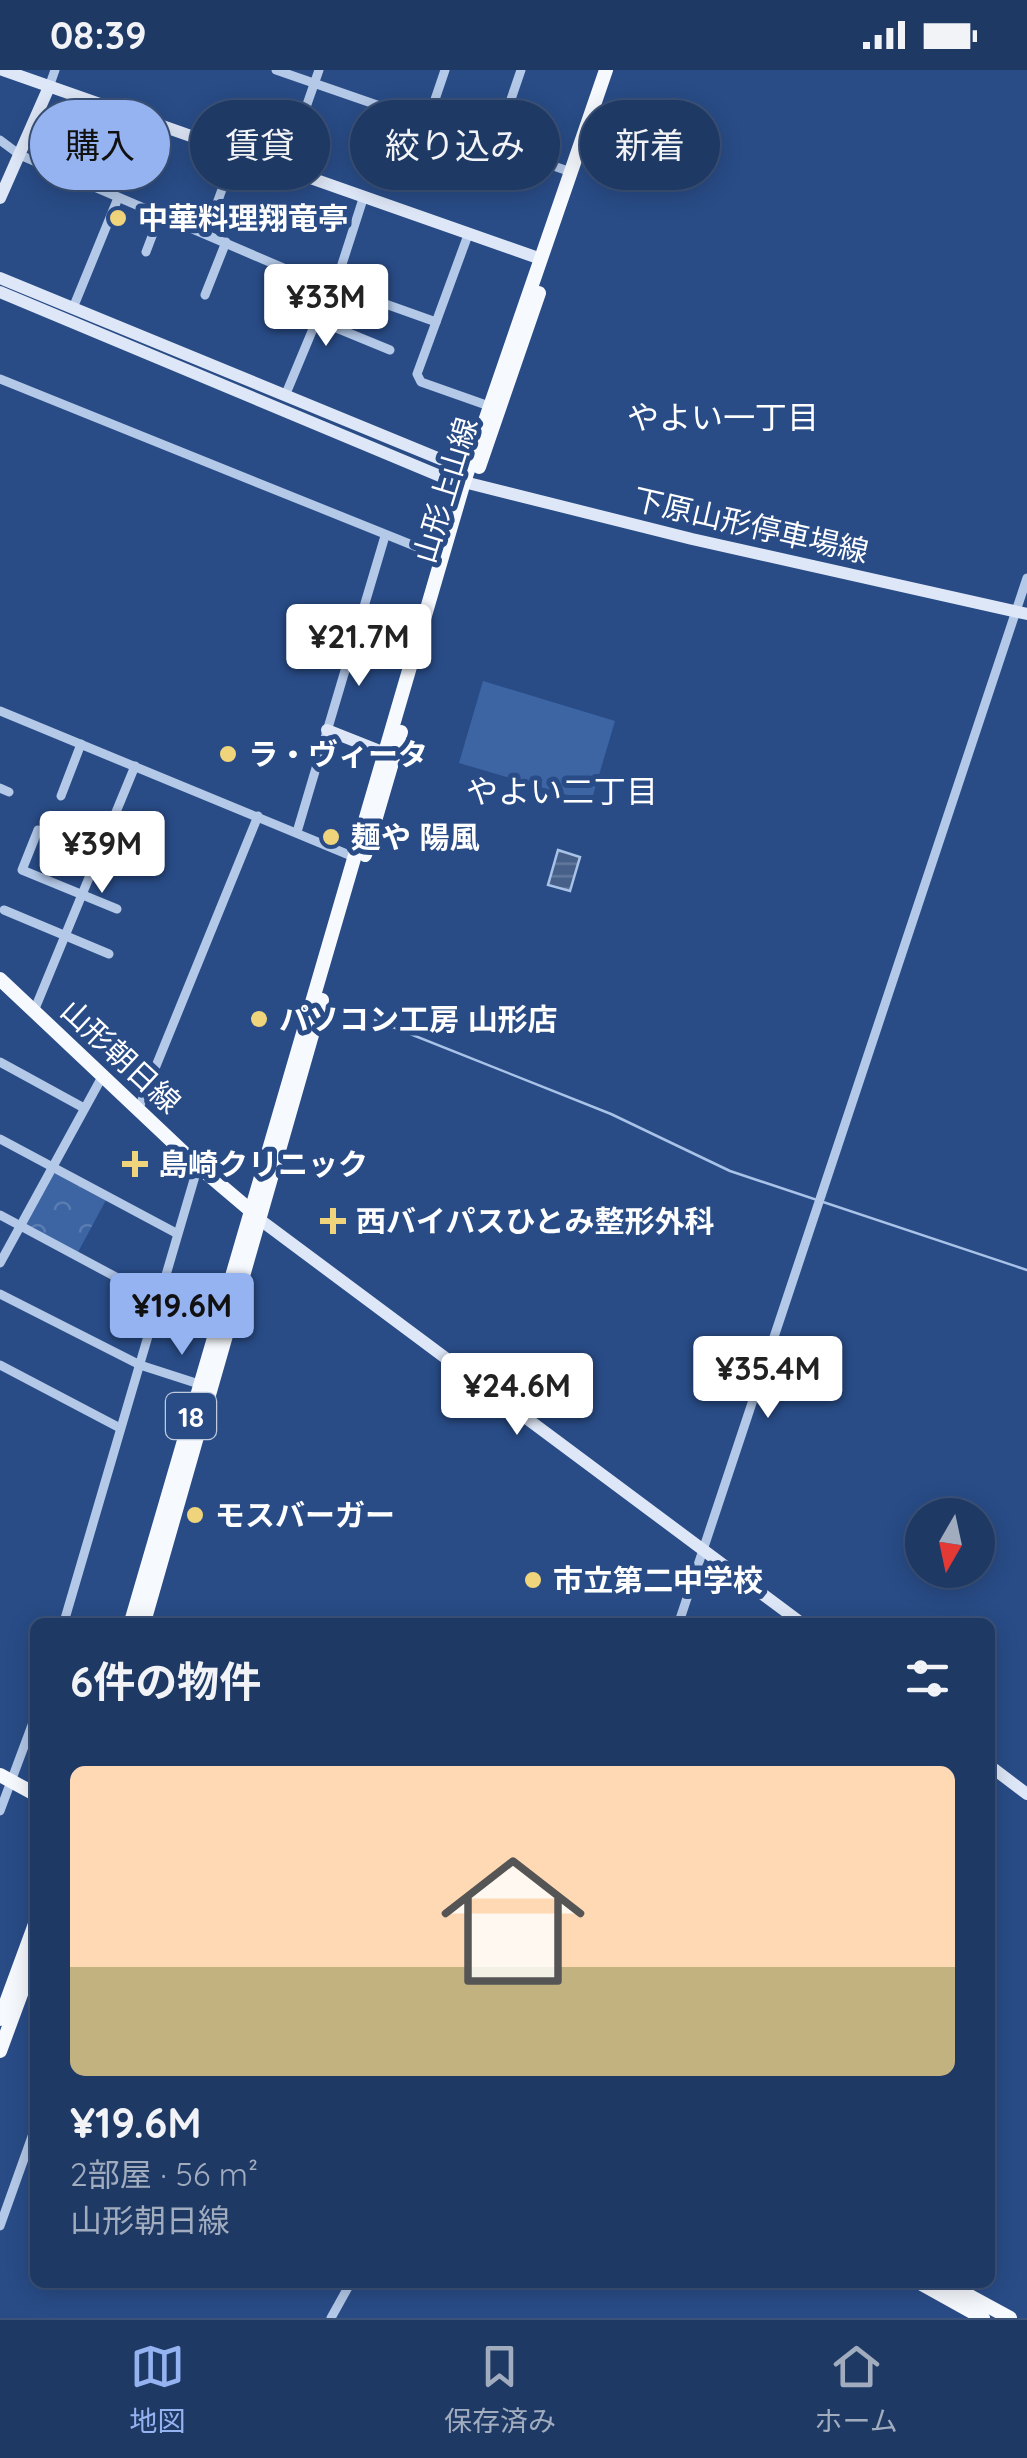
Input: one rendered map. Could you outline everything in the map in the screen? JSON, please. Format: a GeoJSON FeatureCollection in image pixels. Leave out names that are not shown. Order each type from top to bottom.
{"type":"FeatureCollection","features":[{"type":"Feature","properties":{"kind":"main road"},"geometry":{"type":"LineString","coordinates":[[3,70],[190,137]]}},
{"type":"Feature","properties":{"kind":"main road","name":"山形上山線"},"geometry":{"type":"LineString","coordinates":[[255,1214],[489,406],[606,70]]}},
{"type":"Feature","properties":{"kind":"main road","name":"山形上山線"},"geometry":{"type":"LineString","coordinates":[[255,1214],[442,557],[615,70]]}},
{"type":"Feature","properties":{"kind":"main road"},"geometry":{"type":"LineString","coordinates":[[0,198],[49,87]]}},
{"type":"Feature","properties":{"kind":"main road"},"geometry":{"type":"LineString","coordinates":[[330,187],[541,259]]}},
{"type":"Feature","properties":{"kind":"main road","name":"下原山形停車場線"},"geometry":{"type":"LineString","coordinates":[[0,278],[445,461],[469,483]]}},
{"type":"Feature","properties":{"kind":"main road","name":"下原山形停車場線"},"geometry":{"type":"LineString","coordinates":[[0,292],[440,476],[692,539],[1021,613]]}},
{"type":"Feature","properties":{"kind":"main road"},"geometry":{"type":"LineString","coordinates":[[327,730],[385,753]]}},
{"type":"Feature","properties":{"kind":"main road","name":"山形朝日線"},"geometry":{"type":"LineString","coordinates":[[0,980],[198,1166],[255,1214]]}},
{"type":"Feature","properties":{"kind":"main road"},"geometry":{"type":"LineString","coordinates":[[255,1214],[795,1618]]}},
{"type":"Feature","properties":{"kind":"main road","name":"18"},"geometry":{"type":"LineString","coordinates":[[132,1618],[255,1214]]}},
{"type":"Feature","properties":{"kind":"main road","name":"18"},"geometry":{"type":"LineString","coordinates":[[145,1618],[205,1386]]}},
{"type":"Feature","properties":{"kind":"main road"},"geometry":{"type":"LineString","coordinates":[[0,1766],[30,1791]]}},
{"type":"Feature","properties":{"kind":"main road"},"geometry":{"type":"LineString","coordinates":[[995,1770],[1027,1794]]}},
{"type":"Feature","properties":{"kind":"main road"},"geometry":{"type":"LineString","coordinates":[[0,2019],[3,2000],[30,1936]]}},
{"type":"Feature","properties":{"kind":"main road"},"geometry":{"type":"LineString","coordinates":[[0,2051],[30,1970]]}},
{"type":"Feature","properties":{"kind":"main road"},"geometry":{"type":"LineString","coordinates":[[929,2288],[982,2318]]}},
{"type":"Feature","properties":{"kind":"main road"},"geometry":{"type":"LineString","coordinates":[[955,2288],[1010,2318]]}},
{"type":"Feature","properties":{"kind":"street"},"geometry":{"type":"LineString","coordinates":[[49,87],[55,70]]}},
{"type":"Feature","properties":{"kind":"street"},"geometry":{"type":"LineString","coordinates":[[276,70],[363,100]]}},
{"type":"Feature","properties":{"kind":"street"},"geometry":{"type":"LineString","coordinates":[[309,100],[319,70]]}},
{"type":"Feature","properties":{"kind":"street"},"geometry":{"type":"LineString","coordinates":[[435,100],[445,70]]}},
{"type":"Feature","properties":{"kind":"street"},"geometry":{"type":"LineString","coordinates":[[510,100],[520,70]]}},
{"type":"Feature","properties":{"kind":"street"},"geometry":{"type":"LineString","coordinates":[[0,140],[20,154],[118,198],[332,287],[436,322]]}},
{"type":"Feature","properties":{"kind":"street"},"geometry":{"type":"LineString","coordinates":[[560,168],[571,172]]}},
{"type":"Feature","properties":{"kind":"street"},"geometry":{"type":"LineString","coordinates":[[206,234],[222,190]]}},
{"type":"Feature","properties":{"kind":"street"},"geometry":{"type":"LineString","coordinates":[[73,308],[118,198]]}},
{"type":"Feature","properties":{"kind":"street"},"geometry":{"type":"LineString","coordinates":[[286,396],[332,287],[363,199]]}},
{"type":"Feature","properties":{"kind":"street"},"geometry":{"type":"LineString","coordinates":[[146,252],[160,215]]}},
{"type":"Feature","properties":{"kind":"street"},"geometry":{"type":"LineString","coordinates":[[468,234],[418,374],[421,382],[489,406]]}},
{"type":"Feature","properties":{"kind":"street"},"geometry":{"type":"LineString","coordinates":[[205,295],[226,242]]}},
{"type":"Feature","properties":{"kind":"street"},"geometry":{"type":"LineString","coordinates":[[317,320],[390,350]]}},
{"type":"Feature","properties":{"kind":"street"},"geometry":{"type":"LineString","coordinates":[[0,379],[442,557]]}},
{"type":"Feature","properties":{"kind":"street"},"geometry":{"type":"LineString","coordinates":[[296,832],[385,536]]}},
{"type":"Feature","properties":{"kind":"street"},"geometry":{"type":"LineString","coordinates":[[680,1618],[1021,613],[1027,578]]}},
{"type":"Feature","properties":{"kind":"street"},"geometry":{"type":"LineString","coordinates":[[0,711],[354,857]]}},
{"type":"Feature","properties":{"kind":"street"},"geometry":{"type":"LineString","coordinates":[[60,796],[81,744]]}},
{"type":"Feature","properties":{"kind":"street"},"geometry":{"type":"LineString","coordinates":[[34,1012],[135,766]]}},
{"type":"Feature","properties":{"kind":"street"},"geometry":{"type":"LineString","coordinates":[[138,1110],[258,816]]}},
{"type":"Feature","properties":{"kind":"street"},"geometry":{"type":"LineString","coordinates":[[98,854],[38,830],[22,870],[117,909]]}},
{"type":"Feature","properties":{"kind":"street"},"geometry":{"type":"LineString","coordinates":[[4,910],[109,954]]}},
{"type":"Feature","properties":{"kind":"street"},"geometry":{"type":"LineString","coordinates":[[0,1062],[84,1108]]}},
{"type":"Feature","properties":{"kind":"street"},"geometry":{"type":"LineString","coordinates":[[0,1263],[102,1077]]}},
{"type":"Feature","properties":{"kind":"street"},"geometry":{"type":"LineString","coordinates":[[0,1139],[176,1232]]}},
{"type":"Feature","properties":{"kind":"street"},"geometry":{"type":"LineString","coordinates":[[65,1618],[198,1166]]}},
{"type":"Feature","properties":{"kind":"street"},"geometry":{"type":"LineString","coordinates":[[0,1215],[157,1299]]}},
{"type":"Feature","properties":{"kind":"street"},"geometry":{"type":"LineString","coordinates":[[0,1294],[140,1366],[205,1386]]}},
{"type":"Feature","properties":{"kind":"street"},"geometry":{"type":"LineString","coordinates":[[0,1365],[120,1428]]}},
{"type":"Feature","properties":{"kind":"street"},"geometry":{"type":"LineString","coordinates":[[0,1811],[9,1776],[30,1728]]}},
{"type":"Feature","properties":{"kind":"street"},"geometry":{"type":"LineString","coordinates":[[0,2226],[30,2142]]}},
{"type":"Feature","properties":{"kind":"street"},"geometry":{"type":"LineString","coordinates":[[331,2318],[347,2288]]}},
{"type":"Feature","properties":{"kind":"green space"},"geometry":{"type":"Polygon","coordinates":[[[483,681],[615,721],[591,802],[459,763],[483,681]]]}},
{"type":"Feature","properties":{"kind":"green space"},"geometry":{"type":"Polygon","coordinates":[[[53,1172],[106,1200],[78,1252],[25,1224],[53,1172]]]}},
{"type":"Feature","properties":{"kind":"shaded area"},"geometry":{"type":"Polygon","coordinates":[[[558,850],[580,857],[570,891],[548,885],[558,850]]]}},
{"type":"Feature","properties":{"kind":"waterway"},"geometry":{"type":"LineString","coordinates":[[375,1020],[611,1114],[730,1171],[1027,1270]]}},
{"type":"Feature","properties":{"kind":"place","name":"中華料理翔竜亭"},"geometry":{"type":"Point","coordinates":[118,218]}},
{"type":"Feature","properties":{"kind":"place","name":"ラ・ヴィータ"},"geometry":{"type":"Point","coordinates":[228,754]}},
{"type":"Feature","properties":{"kind":"place","name":"麺や 陽風"},"geometry":{"type":"Point","coordinates":[331,837]}},
{"type":"Feature","properties":{"kind":"place","name":"パソコン工房 山形店"},"geometry":{"type":"Point","coordinates":[259,1019]}},
{"type":"Feature","properties":{"kind":"place","name":"島崎クリニック"},"geometry":{"type":"Point","coordinates":[135,1164]}},
{"type":"Feature","properties":{"kind":"place","name":"西バイパスひとみ整形外科"},"geometry":{"type":"Point","coordinates":[333,1221]}},
{"type":"Feature","properties":{"kind":"place","name":"モスバーガー"},"geometry":{"type":"Point","coordinates":[195,1515]}},
{"type":"Feature","properties":{"kind":"place","name":"市立第二中学校"},"geometry":{"type":"Point","coordinates":[533,1580]}},
{"type":"Feature","properties":{"kind":"district","name":"やよい一丁目"},"geometry":{"type":"Point","coordinates":[723,417]}},
{"type":"Feature","properties":{"kind":"district","name":"やよい二丁目"},"geometry":{"type":"Point","coordinates":[562,791]}}]}
